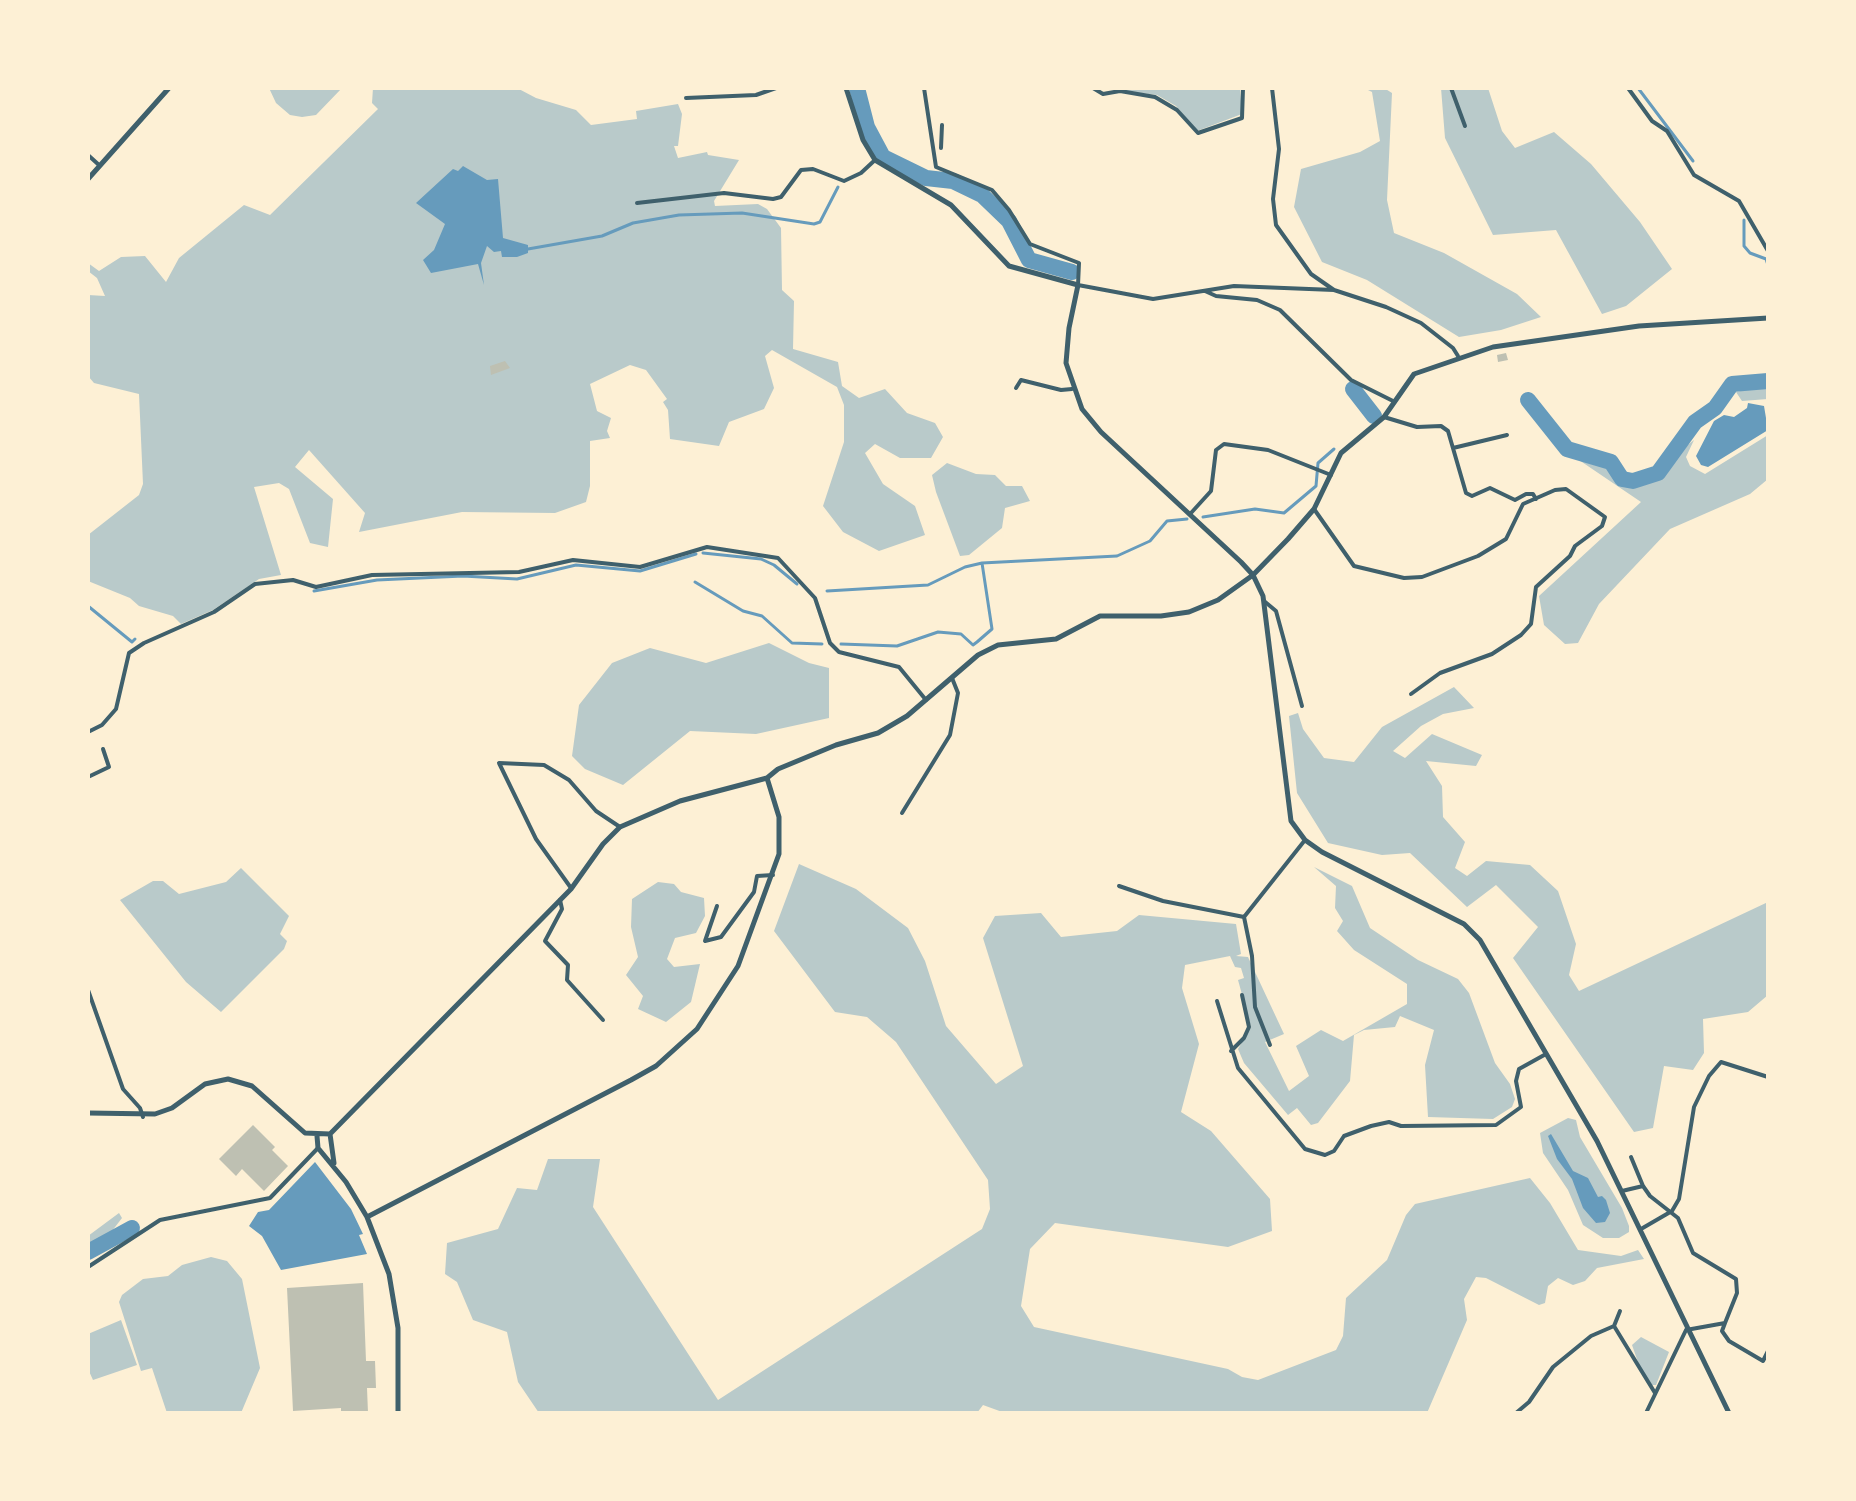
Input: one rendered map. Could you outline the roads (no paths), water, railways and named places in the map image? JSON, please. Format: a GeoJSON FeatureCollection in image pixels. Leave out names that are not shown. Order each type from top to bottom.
{"type":"FeatureCollection","features":[{"type":"Feature","properties":{"kind":"street"},"geometry":{"type":"LineString","coordinates":[[88,179],[169,88]]}},
{"type":"Feature","properties":{"kind":"street"},"geometry":{"type":"LineString","coordinates":[[686,98],[756,95],[776,88]]}},
{"type":"Feature","properties":{"kind":"street"},"geometry":{"type":"LineString","coordinates":[[846,88],[863,140],[875,160],[951,205],[1009,266],[1078,285],[1144,298],[1234,286],[1334,290],[1386,307],[1421,323],[1453,348],[1458,356]]}},
{"type":"Feature","properties":{"kind":"street"},"geometry":{"type":"LineString","coordinates":[[924,88],[936,167],[992,190],[1030,244],[1079,263],[1066,363],[1072,389],[1082,409],[1101,432],[1191,513],[1253,575],[1264,601],[1286,809],[1305,840],[1351,869],[1464,924],[1497,965],[1622,1191],[1686,1330],[1729,1413]]}},
{"type":"Feature","properties":{"kind":"street"},"geometry":{"type":"LineString","coordinates":[[1093,88],[1103,94],[1120,91],[1155,97],[1177,110],[1198,133],[1242,118],[1243,88]]}},
{"type":"Feature","properties":{"kind":"street"},"geometry":{"type":"LineString","coordinates":[[1272,88],[1279,149],[1273,199],[1276,225],[1311,274],[1334,290]]}},
{"type":"Feature","properties":{"kind":"street"},"geometry":{"type":"LineString","coordinates":[[1451,88],[1465,126]]}},
{"type":"Feature","properties":{"kind":"street"},"geometry":{"type":"LineString","coordinates":[[1628,88],[1652,121],[1667,131],[1694,175],[1739,201],[1768,251]]}},
{"type":"Feature","properties":{"kind":"street"},"geometry":{"type":"LineString","coordinates":[[941,148],[942,125]]}},
{"type":"Feature","properties":{"kind":"street"},"geometry":{"type":"LineString","coordinates":[[88,155],[99,165]]}},
{"type":"Feature","properties":{"kind":"street"},"geometry":{"type":"LineString","coordinates":[[637,203],[724,193],[773,199],[781,197],[801,170],[813,169],[844,181],[861,173],[875,160]]}},
{"type":"Feature","properties":{"kind":"street"},"geometry":{"type":"LineString","coordinates":[[1205,291],[1216,296],[1257,300],[1280,310],[1351,380],[1393,401]]}},
{"type":"Feature","properties":{"kind":"street"},"geometry":{"type":"LineString","coordinates":[[88,1113],[143,1117],[172,1108],[205,1084],[228,1079],[252,1086],[299,1130],[317,1136],[330,1134],[571,889],[603,844],[620,827],[680,801],[767,778],[778,769],[823,750],[878,733],[926,700],[978,655],[998,645],[1056,639],[1100,616],[1189,612],[1218,600],[1253,575],[1314,509],[1347,445],[1384,417],[1414,374],[1458,356],[1493,347],[1606,330],[1768,318]]}},
{"type":"Feature","properties":{"kind":"street"},"geometry":{"type":"LineString","coordinates":[[1016,388],[1021,380],[1061,390],[1072,389]]}},
{"type":"Feature","properties":{"kind":"street"},"geometry":{"type":"LineString","coordinates":[[1384,417],[1417,427],[1441,426],[1448,431],[1466,493],[1472,496],[1490,488],[1515,500],[1526,494],[1533,494],[1536,499]]}},
{"type":"Feature","properties":{"kind":"street"},"geometry":{"type":"LineString","coordinates":[[1453,448],[1507,435]]}},
{"type":"Feature","properties":{"kind":"street"},"geometry":{"type":"LineString","coordinates":[[1191,513],[1211,491],[1216,450],[1224,444],[1268,450],[1331,475]]}},
{"type":"Feature","properties":{"kind":"street"},"geometry":{"type":"LineString","coordinates":[[1314,509],[1354,566],[1404,578],[1422,577],[1478,556],[1506,539],[1518,509],[1566,489],[1605,517],[1606,521],[1575,546],[1570,556],[1536,587],[1531,624],[1521,635],[1492,654],[1440,673],[1411,694]]}},
{"type":"Feature","properties":{"kind":"street"},"geometry":{"type":"LineString","coordinates":[[88,732],[102,725],[116,709],[129,653],[144,643],[214,612],[255,584],[293,580],[316,587],[372,575],[519,572],[573,560],[640,567],[707,547],[778,558],[814,596],[830,643],[839,652],[899,667],[926,700]]}},
{"type":"Feature","properties":{"kind":"street"},"geometry":{"type":"LineString","coordinates":[[1264,601],[1276,611],[1302,706]]}},
{"type":"Feature","properties":{"kind":"street"},"geometry":{"type":"LineString","coordinates":[[902,813],[950,735],[958,693],[952,678]]}},
{"type":"Feature","properties":{"kind":"street"},"geometry":{"type":"LineString","coordinates":[[88,777],[109,767],[103,749]]}},
{"type":"Feature","properties":{"kind":"street"},"geometry":{"type":"LineString","coordinates":[[571,889],[536,839],[499,763],[544,765],[569,780],[596,811],[620,827]]}},
{"type":"Feature","properties":{"kind":"street"},"geometry":{"type":"LineString","coordinates":[[367,1217],[631,1080],[677,1048],[704,1020],[726,988],[779,854],[780,829],[767,778]]}},
{"type":"Feature","properties":{"kind":"street"},"geometry":{"type":"LineString","coordinates":[[1244,917],[1305,840]]}},
{"type":"Feature","properties":{"kind":"street"},"geometry":{"type":"LineString","coordinates":[[717,906],[705,941],[721,937],[754,892],[757,876],[773,875]]}},
{"type":"Feature","properties":{"kind":"street"},"geometry":{"type":"LineString","coordinates":[[1119,886],[1163,901],[1244,917]]}},
{"type":"Feature","properties":{"kind":"street"},"geometry":{"type":"LineString","coordinates":[[560,900],[562,909],[545,941],[568,965],[567,980],[603,1020]]}},
{"type":"Feature","properties":{"kind":"street"},"geometry":{"type":"LineString","coordinates":[[1244,917],[1255,969],[1255,1007],[1270,1045]]}},
{"type":"Feature","properties":{"kind":"street"},"geometry":{"type":"LineString","coordinates":[[88,990],[123,1089],[143,1117]]}},
{"type":"Feature","properties":{"kind":"street"},"geometry":{"type":"LineString","coordinates":[[1231,1051],[1244,1038],[1249,1027],[1242,995]]}},
{"type":"Feature","properties":{"kind":"street"},"geometry":{"type":"LineString","coordinates":[[1217,1001],[1238,1068],[1305,1149],[1325,1155],[1334,1151],[1344,1136],[1389,1122],[1401,1126],[1496,1125],[1521,1107],[1516,1081],[1519,1069],[1548,1053]]}},
{"type":"Feature","properties":{"kind":"street"},"geometry":{"type":"LineString","coordinates":[[1640,1229],[1672,1211],[1679,1199],[1694,1107],[1709,1076],[1721,1062],[1768,1077]]}},
{"type":"Feature","properties":{"kind":"street"},"geometry":{"type":"LineString","coordinates":[[330,1134],[335,1167]]}},
{"type":"Feature","properties":{"kind":"street"},"geometry":{"type":"LineString","coordinates":[[317,1136],[318,1148],[335,1167],[367,1217],[385,1260],[398,1328],[398,1413]]}},
{"type":"Feature","properties":{"kind":"street"},"geometry":{"type":"LineString","coordinates":[[88,1267],[160,1220],[270,1198],[318,1148]]}},
{"type":"Feature","properties":{"kind":"street"},"geometry":{"type":"LineString","coordinates":[[1631,1157],[1643,1186],[1658,1203],[1672,1211],[1685,1231],[1693,1253],[1736,1279],[1737,1293],[1722,1331],[1729,1341],[1765,1362],[1768,1351]]}},
{"type":"Feature","properties":{"kind":"street"},"geometry":{"type":"LineString","coordinates":[[1622,1191],[1643,1186]]}},
{"type":"Feature","properties":{"kind":"street"},"geometry":{"type":"LineString","coordinates":[[1516,1413],[1529,1402],[1553,1367],[1591,1336],[1614,1326],[1620,1311]]}},
{"type":"Feature","properties":{"kind":"street"},"geometry":{"type":"LineString","coordinates":[[1686,1330],[1725,1323]]}},
{"type":"Feature","properties":{"kind":"street"},"geometry":{"type":"LineString","coordinates":[[1614,1326],[1655,1393]]}},
{"type":"Feature","properties":{"kind":"street"},"geometry":{"type":"LineString","coordinates":[[1646,1413],[1686,1330]]}},
{"type":"Feature","properties":{"kind":"water"},"geometry":{"type":"Polygon","coordinates":[[[463,166],[487,180],[498,179],[503,238],[528,245],[528,253],[517,257],[502,257],[501,251],[494,252],[487,246],[481,263],[484,285],[478,264],[431,273],[423,260],[434,250],[445,224],[416,203],[453,169],[458,171],[463,166]]]}},
{"type":"Feature","properties":{"kind":"water"},"geometry":{"type":"Polygon","coordinates":[[[1748,403],[1764,406],[1768,430],[1708,467],[1701,465],[1696,456],[1714,421],[1724,415],[1734,417],[1747,408],[1748,403]]]}},
{"type":"Feature","properties":{"kind":"water"},"geometry":{"type":"Polygon","coordinates":[[[1551,1134],[1573,1171],[1588,1178],[1598,1197],[1606,1200],[1610,1213],[1605,1222],[1596,1223],[1583,1208],[1572,1179],[1557,1159],[1548,1136],[1551,1134]]]}},
{"type":"Feature","properties":{"kind":"water"},"geometry":{"type":"Polygon","coordinates":[[[315,1162],[351,1209],[363,1234],[359,1235],[367,1254],[281,1270],[262,1236],[249,1226],[258,1212],[269,1210],[315,1162]]]}},
{"type":"Feature","properties":{"kind":"waterway"},"geometry":{"type":"LineString","coordinates":[[857,88],[867,127],[883,157],[926,178],[953,181],[982,195],[1009,221],[1029,260],[1072,272]]}},
{"type":"Feature","properties":{"kind":"waterway"},"geometry":{"type":"LineString","coordinates":[[1638,88],[1693,161]]}},
{"type":"Feature","properties":{"kind":"waterway"},"geometry":{"type":"LineString","coordinates":[[528,249],[602,236],[633,223],[679,215],[742,213],[814,224],[820,222],[838,187]]}},
{"type":"Feature","properties":{"kind":"waterway"},"geometry":{"type":"LineString","coordinates":[[1744,220],[1744,246],[1750,253],[1766,259],[1768,265]]}},
{"type":"Feature","properties":{"kind":"waterway"},"geometry":{"type":"LineString","coordinates":[[1768,289],[1768,296]]}},
{"type":"Feature","properties":{"kind":"waterway"},"geometry":{"type":"LineString","coordinates":[[1528,400],[1567,449],[1611,462],[1622,479],[1633,481],[1658,473],[1695,422],[1715,408],[1732,384],[1768,381]]}},
{"type":"Feature","properties":{"kind":"waterway"},"geometry":{"type":"LineString","coordinates":[[1353,389],[1374,416]]}},
{"type":"Feature","properties":{"kind":"waterway"},"geometry":{"type":"LineString","coordinates":[[1203,517],[1255,509],[1284,513],[1316,486],[1318,463],[1334,449]]}},
{"type":"Feature","properties":{"kind":"waterway"},"geometry":{"type":"LineString","coordinates":[[827,591],[928,585],[965,567],[982,563],[1117,556],[1150,541],[1167,521],[1187,519]]}},
{"type":"Feature","properties":{"kind":"waterway"},"geometry":{"type":"LineString","coordinates":[[703,553],[761,559],[774,565],[797,584]]}},
{"type":"Feature","properties":{"kind":"waterway"},"geometry":{"type":"LineString","coordinates":[[314,591],[377,580],[463,576],[517,579],[576,565],[640,571],[696,554]]}},
{"type":"Feature","properties":{"kind":"waterway"},"geometry":{"type":"LineString","coordinates":[[841,644],[897,646],[938,632],[961,634],[973,645],[992,629],[982,563]]}},
{"type":"Feature","properties":{"kind":"waterway"},"geometry":{"type":"LineString","coordinates":[[695,582],[743,611],[762,616],[792,643],[822,644]]}},
{"type":"Feature","properties":{"kind":"waterway"},"geometry":{"type":"LineString","coordinates":[[88,606],[132,642],[135,639]]}},
{"type":"Feature","properties":{"kind":"waterway"},"geometry":{"type":"LineString","coordinates":[[88,1252],[132,1228]]}}]}
